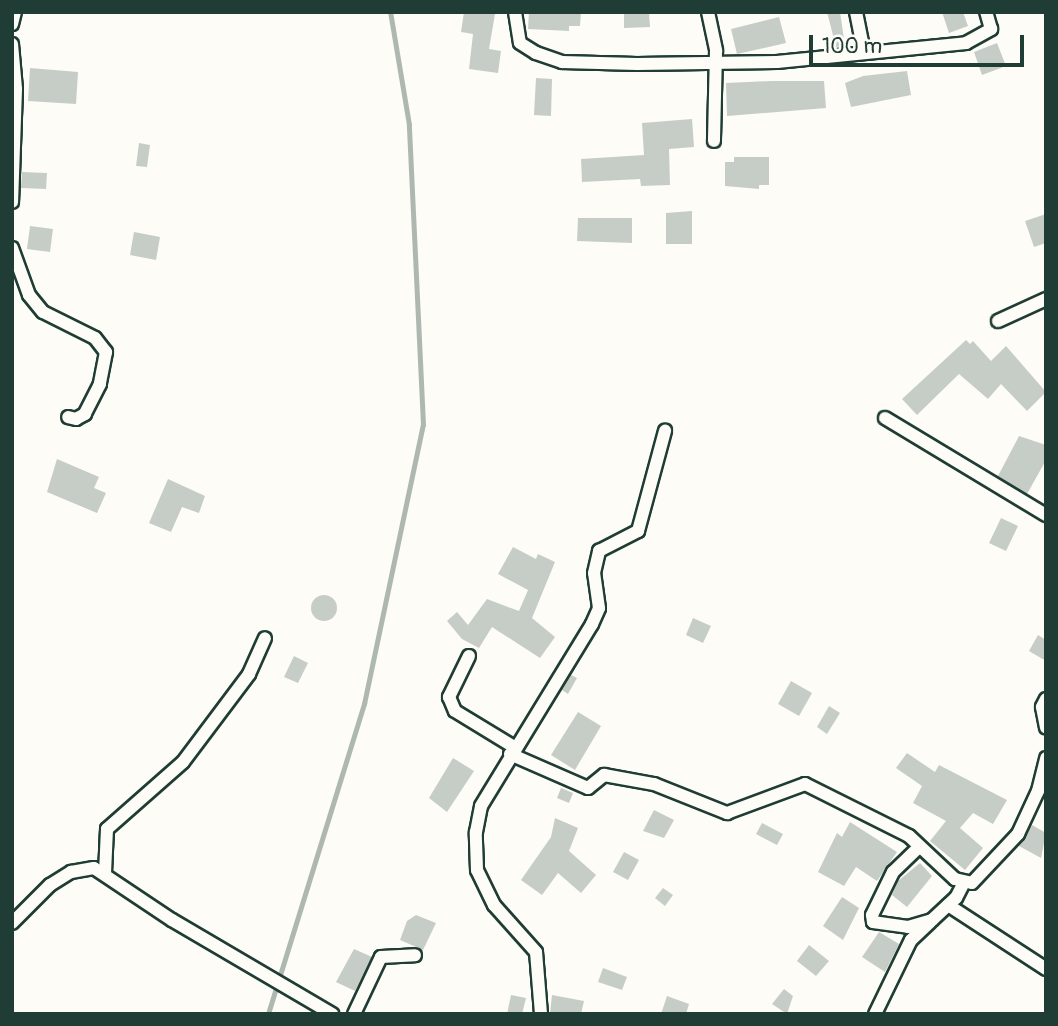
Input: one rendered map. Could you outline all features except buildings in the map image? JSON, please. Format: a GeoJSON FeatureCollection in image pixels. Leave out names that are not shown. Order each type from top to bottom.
{"type":"FeatureCollection","features":[{"type":"Feature","properties":{"kind":"street"},"geometry":{"type":"LineString","coordinates":[[12,24],[15,12]]}},
{"type":"Feature","properties":{"kind":"street"},"geometry":{"type":"LineString","coordinates":[[515,12],[520,43],[562,62],[777,62],[966,43],[991,29],[986,12]]}},
{"type":"Feature","properties":{"kind":"street"},"geometry":{"type":"LineString","coordinates":[[708,12],[715,60],[714,141]]}},
{"type":"Feature","properties":{"kind":"street"},"geometry":{"type":"LineString","coordinates":[[856,12],[864,52]]}},
{"type":"Feature","properties":{"kind":"street"},"geometry":{"type":"LineString","coordinates":[[12,44],[16,89],[12,202]]}},
{"type":"Feature","properties":{"kind":"street"},"geometry":{"type":"LineString","coordinates":[[12,248],[29,295],[43,312],[94,338],[106,352],[100,384],[85,414],[76,419],[68,417]]}},
{"type":"Feature","properties":{"kind":"street"},"geometry":{"type":"LineString","coordinates":[[998,321],[1046,299]]}},
{"type":"Feature","properties":{"kind":"street"},"geometry":{"type":"LineString","coordinates":[[885,418],[1046,515]]}},
{"type":"Feature","properties":{"kind":"street"},"geometry":{"type":"LineString","coordinates":[[541,1014],[536,952],[494,905],[477,870],[476,832],[481,806],[512,750],[593,624],[599,608],[594,573],[599,551],[638,531],[666,431]]}},
{"type":"Feature","properties":{"kind":"street"},"geometry":{"type":"LineString","coordinates":[[105,873],[107,829],[183,762],[249,674],[265,638]]}},
{"type":"Feature","properties":{"kind":"street"},"geometry":{"type":"LineString","coordinates":[[469,656],[449,698],[455,711],[512,750],[588,788],[604,775],[654,784],[727,813],[805,784],[909,836],[964,882],[979,880],[1018,834],[1038,791],[1046,758]]}},
{"type":"Feature","properties":{"kind":"street"},"geometry":{"type":"LineString","coordinates":[[1046,699],[1042,707],[1046,728]]}},
{"type":"Feature","properties":{"kind":"street"},"geometry":{"type":"LineString","coordinates":[[919,847],[893,872],[872,915],[873,922],[882,926],[908,927],[932,920]]}},
{"type":"Feature","properties":{"kind":"street"},"geometry":{"type":"LineString","coordinates":[[12,923],[50,885],[71,872],[94,868],[172,920],[332,1014]]}},
{"type":"Feature","properties":{"kind":"street"},"geometry":{"type":"LineString","coordinates":[[875,1014],[911,940],[948,905],[964,882]]}},
{"type":"Feature","properties":{"kind":"street"},"geometry":{"type":"LineString","coordinates":[[948,905],[1046,969]]}},
{"type":"Feature","properties":{"kind":"street"},"geometry":{"type":"LineString","coordinates":[[354,1014],[381,957],[415,955]]}},
{"type":"Feature","properties":{"kind":"waterway"},"geometry":{"type":"LineString","coordinates":[[268,1014],[364,704],[423,425],[409,125],[390,12]]}}]}
